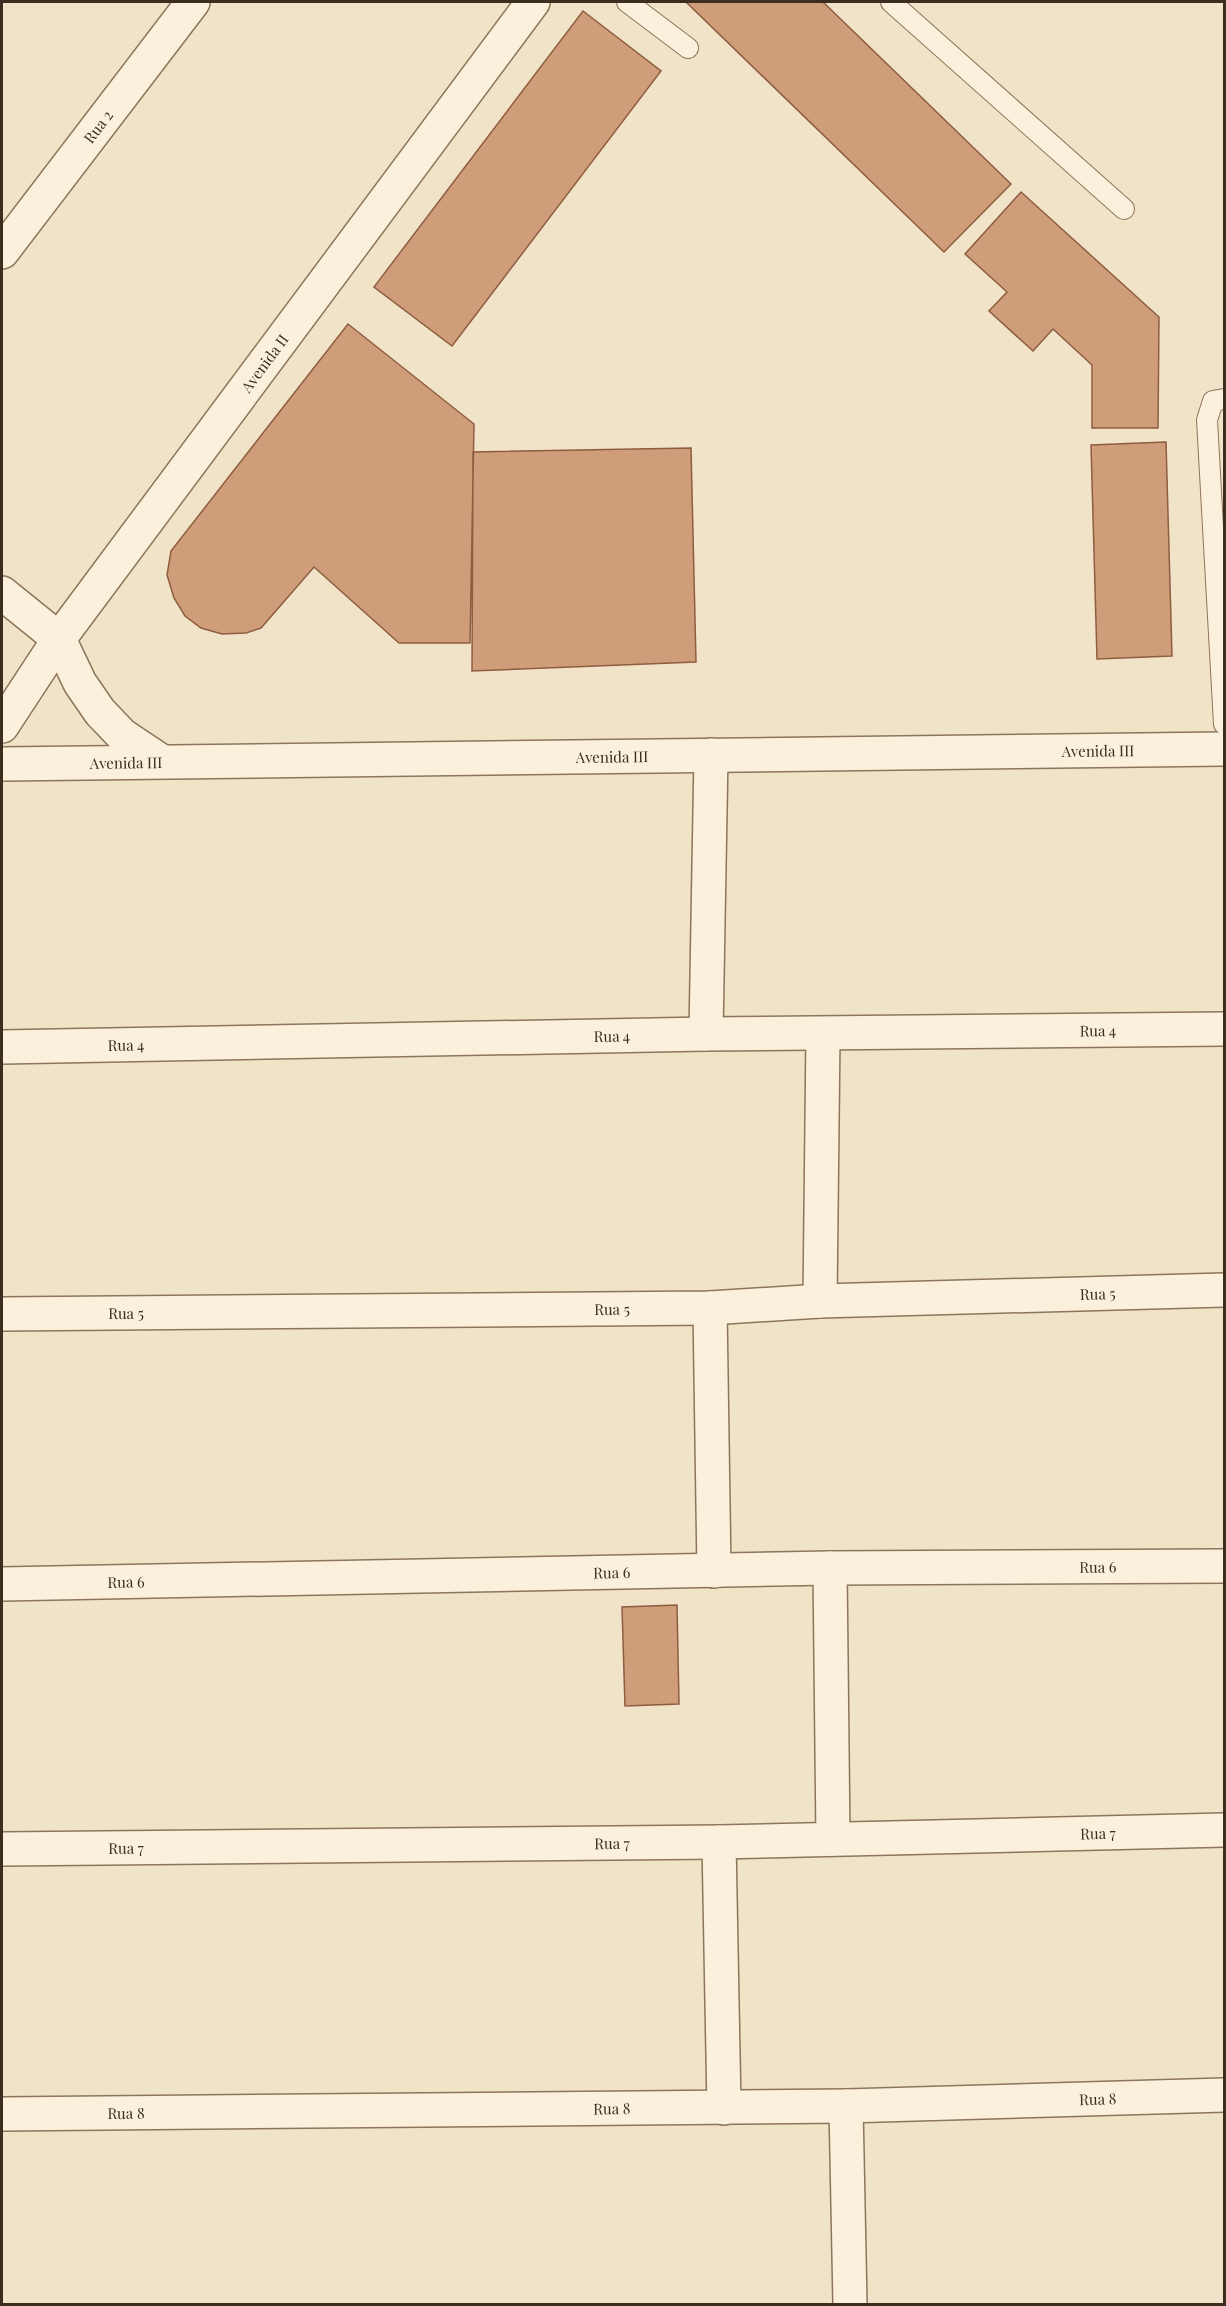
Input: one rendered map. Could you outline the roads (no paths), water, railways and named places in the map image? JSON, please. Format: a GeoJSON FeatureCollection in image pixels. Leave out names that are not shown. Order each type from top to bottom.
{"type":"FeatureCollection","features":[{"type":"Feature","properties":{"kind":"street","name":"Rua 2"},"geometry":{"type":"LineString","coordinates":[[2,252],[193,2]]}},
{"type":"Feature","properties":{"kind":"street","name":"Avenida II"},"geometry":{"type":"LineString","coordinates":[[2,726],[58,639],[533,2]]}},
{"type":"Feature","properties":{"kind":"street"},"geometry":{"type":"LineString","coordinates":[[2,593],[58,639],[80,682],[100,712],[122,735],[161,761]]}},
{"type":"Feature","properties":{"kind":"street","name":"Avenida III"},"geometry":{"type":"LineString","coordinates":[[2,764],[1224,749]]}},
{"type":"Feature","properties":{"kind":"street"},"geometry":{"type":"LineString","coordinates":[[706,1034],[711,754]]}},
{"type":"Feature","properties":{"kind":"street","name":"Rua 4"},"geometry":{"type":"LineString","coordinates":[[2,1047],[706,1034],[1224,1029]]}},
{"type":"Feature","properties":{"kind":"street"},"geometry":{"type":"LineString","coordinates":[[820,1301],[823,1034]]}},
{"type":"Feature","properties":{"kind":"street","name":"Rua 5"},"geometry":{"type":"LineString","coordinates":[[2,1314],[710,1308],[820,1301],[1224,1290]]}},
{"type":"Feature","properties":{"kind":"street"},"geometry":{"type":"LineString","coordinates":[[710,1308],[714,1571]]}},
{"type":"Feature","properties":{"kind":"street","name":"Rua 6"},"geometry":{"type":"LineString","coordinates":[[2,1584],[830,1568],[1224,1566]]}},
{"type":"Feature","properties":{"kind":"street"},"geometry":{"type":"LineString","coordinates":[[830,1568],[833,1839]]}},
{"type":"Feature","properties":{"kind":"street","name":"Rua 7"},"geometry":{"type":"LineString","coordinates":[[2,1849],[719,1842],[1224,1830]]}},
{"type":"Feature","properties":{"kind":"street"},"geometry":{"type":"LineString","coordinates":[[719,1842],[724,2108]]}},
{"type":"Feature","properties":{"kind":"street","name":"Rua 8"},"geometry":{"type":"LineString","coordinates":[[2,2114],[724,2108],[1224,2095]]}},
{"type":"Feature","properties":{"kind":"street"},"geometry":{"type":"LineString","coordinates":[[846,2106],[850,2304]]}},
{"type":"Feature","properties":{"kind":"lane"},"geometry":{"type":"LineString","coordinates":[[627,2],[688,48]]}},
{"type":"Feature","properties":{"kind":"lane"},"geometry":{"type":"LineString","coordinates":[[891,2],[1124,209]]}},
{"type":"Feature","properties":{"kind":"lane"},"geometry":{"type":"LineString","coordinates":[[1224,399],[1214,400],[1207,420],[1224,724]]}}]}
